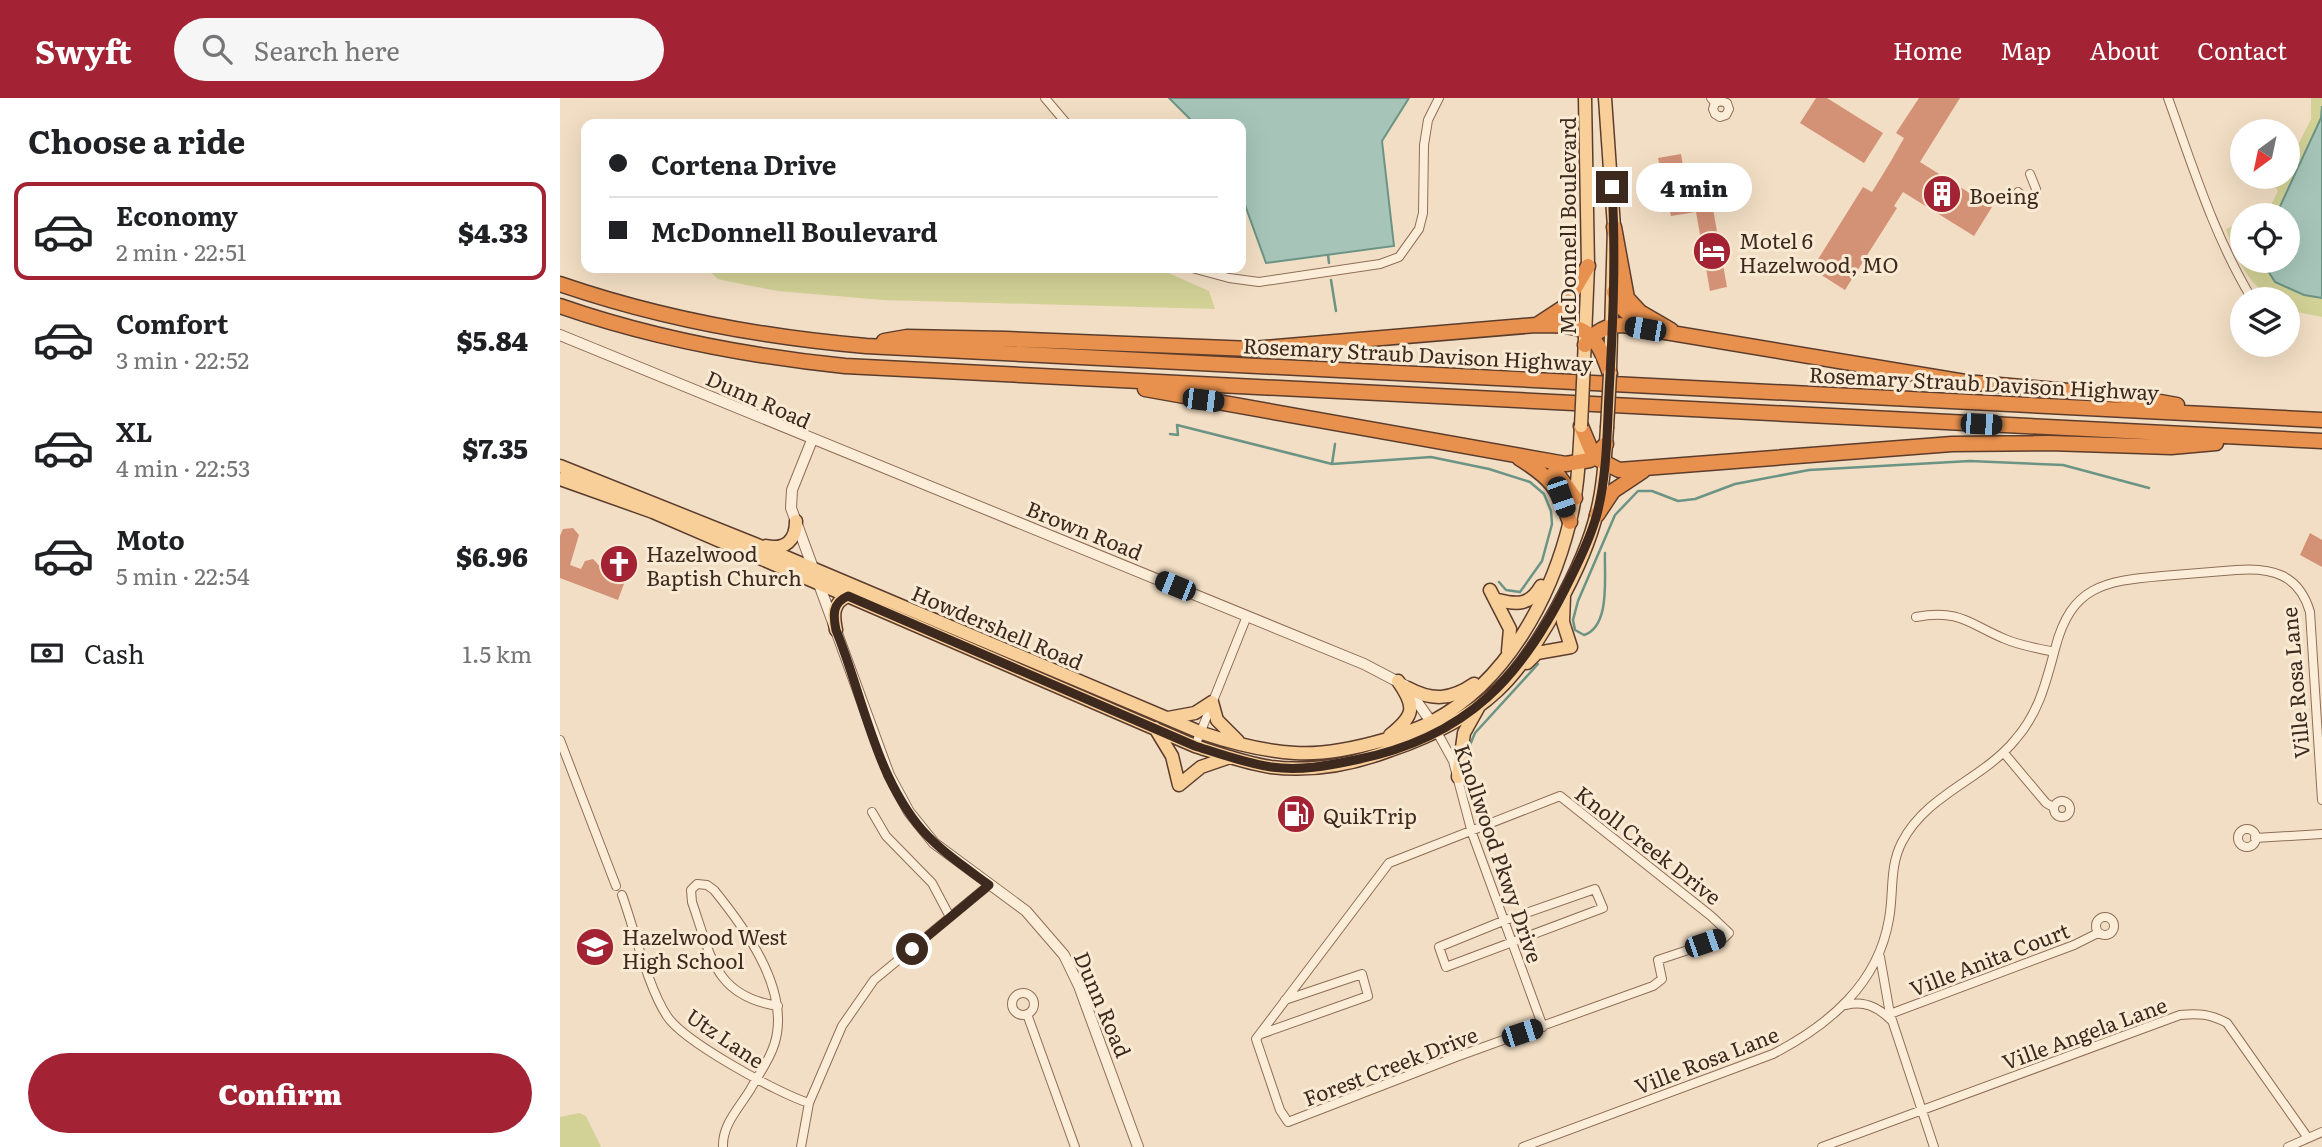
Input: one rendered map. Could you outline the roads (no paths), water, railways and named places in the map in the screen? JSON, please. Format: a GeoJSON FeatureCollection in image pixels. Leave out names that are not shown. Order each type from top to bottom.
{"type":"FeatureCollection","features":[{"type":"Feature","properties":{"kind":"highway"},"geometry":{"type":"LineString","coordinates":[[1614,227],[1627,298],[1640,312],[1678,335]]}},
{"type":"Feature","properties":{"kind":"highway"},"geometry":{"type":"LineString","coordinates":[[1536,325],[1564,307],[1588,266]]}},
{"type":"Feature","properties":{"kind":"highway","name":"Rosemary Straub Davison Highway"},"geometry":{"type":"LineString","coordinates":[[560,284],[701,323],[780,337],[861,346],[2322,420]]}},
{"type":"Feature","properties":{"kind":"highway"},"geometry":{"type":"LineString","coordinates":[[1614,292],[1622,308],[1645,329]]}},
{"type":"Feature","properties":{"kind":"highway","name":"Rosemary Straub Davison Highway"},"geometry":{"type":"LineString","coordinates":[[560,306],[683,341],[791,360],[885,369],[2322,441]]}},
{"type":"Feature","properties":{"kind":"highway"},"geometry":{"type":"LineString","coordinates":[[861,346],[906,337],[1252,349],[1536,325],[1565,325],[1598,343],[1609,366]]}},
{"type":"Feature","properties":{"kind":"highway"},"geometry":{"type":"LineString","coordinates":[[1587,338],[1612,326],[1645,329],[1839,359],[1965,382],[2127,396],[2237,415]]}},
{"type":"Feature","properties":{"kind":"highway"},"geometry":{"type":"LineString","coordinates":[[1106,380],[1184,397],[1262,408],[1536,458],[1578,464],[1600,461],[1619,470],[1952,444],[2063,443],[2171,447],[2269,438]]}},
{"type":"Feature","properties":{"kind":"highway"},"geometry":{"type":"LineString","coordinates":[[1581,426],[1600,461]]}},
{"type":"Feature","properties":{"kind":"highway"},"geometry":{"type":"LineString","coordinates":[[1600,461],[1606,444]]}},
{"type":"Feature","properties":{"kind":"highway"},"geometry":{"type":"LineString","coordinates":[[1512,454],[1549,478],[1557,488],[1570,522]]}},
{"type":"Feature","properties":{"kind":"highway"},"geometry":{"type":"LineString","coordinates":[[1536,458],[1558,474],[1574,498]]}},
{"type":"Feature","properties":{"kind":"highway"},"geometry":{"type":"LineString","coordinates":[[1597,515],[1622,484],[1648,469]]}},
{"type":"Feature","properties":{"kind":"main road","name":"McDonnell Boulevard"},"geometry":{"type":"LineString","coordinates":[[1435,727],[1488,681],[1504,661],[1540,601],[1570,522],[1578,464],[1587,338],[1585,98]]}},
{"type":"Feature","properties":{"kind":"main road","name":"McDonnell Boulevard"},"geometry":{"type":"LineString","coordinates":[[1605,98],[1614,227],[1614,292],[1606,444]]}},
{"type":"Feature","properties":{"kind":"main road"},"geometry":{"type":"LineString","coordinates":[[1435,727],[1483,702],[1497,691],[1516,670],[1542,631],[1565,589],[1597,515],[1600,461]]}},
{"type":"Feature","properties":{"kind":"main road","name":"Howdershell Road"},"geometry":{"type":"LineString","coordinates":[[560,466],[813,568],[1202,733],[1255,748],[1298,753],[1341,749],[1435,727]]}},
{"type":"Feature","properties":{"kind":"main road","name":"Howdershell Road"},"geometry":{"type":"LineString","coordinates":[[560,479],[643,508],[1195,746],[1230,757],[1272,767],[1327,767],[1376,756],[1435,727]]}},
{"type":"Feature","properties":{"kind":"main road"},"geometry":{"type":"LineString","coordinates":[[755,544],[779,547],[786,545],[796,531],[796,521]]}},
{"type":"Feature","properties":{"kind":"main road"},"geometry":{"type":"LineString","coordinates":[[1504,661],[1511,641],[1510,629],[1494,595],[1515,604],[1527,602],[1535,596],[1561,549]]}},
{"type":"Feature","properties":{"kind":"main road"},"geometry":{"type":"LineString","coordinates":[[1516,670],[1537,653],[1571,646],[1563,622],[1565,589]]}},
{"type":"Feature","properties":{"kind":"main road"},"geometry":{"type":"LineString","coordinates":[[836,630],[834,611],[838,603],[848,596]]}},
{"type":"Feature","properties":{"kind":"main road"},"geometry":{"type":"LineString","coordinates":[[1403,684],[1437,698],[1449,697],[1475,684],[1488,681]]}},
{"type":"Feature","properties":{"kind":"main road"},"geometry":{"type":"LineString","coordinates":[[1382,740],[1401,726],[1410,713],[1409,699],[1403,684]]}},
{"type":"Feature","properties":{"kind":"main road"},"geometry":{"type":"LineString","coordinates":[[1164,717],[1189,715],[1204,710],[1212,702],[1217,720],[1225,730],[1235,739],[1255,748]]}},
{"type":"Feature","properties":{"kind":"main road"},"geometry":{"type":"LineString","coordinates":[[1458,777],[1464,733],[1483,702]]}},
{"type":"Feature","properties":{"kind":"main road"},"geometry":{"type":"LineString","coordinates":[[1155,727],[1172,756],[1179,785],[1201,767],[1230,757]]}},
{"type":"Feature","properties":{"kind":"street"},"geometry":{"type":"LineString","coordinates":[[1045,98],[1063,119]]}},
{"type":"Feature","properties":{"kind":"street"},"geometry":{"type":"LineString","coordinates":[[1210,273],[1259,282],[1380,264],[1399,257],[1410,244],[1423,213],[1424,145],[1428,120],[1439,98]]}},
{"type":"Feature","properties":{"kind":"street"},"geometry":{"type":"LineString","coordinates":[[2168,98],[2214,227],[2245,287]]}},
{"type":"Feature","properties":{"kind":"street"},"geometry":{"type":"LineString","coordinates":[[2018,191],[2027,201],[2033,201],[2036,189],[2030,174]]}},
{"type":"Feature","properties":{"kind":"street","name":"Dunn Road"},"geometry":{"type":"LineString","coordinates":[[560,335],[812,440],[792,490],[791,508],[888,775],[909,812],[934,843],[1026,911],[1041,926],[1073,969],[1138,1147]]}},
{"type":"Feature","properties":{"kind":"street","name":"Brown Road"},"geometry":{"type":"LineString","coordinates":[[812,440],[1364,664],[1403,684],[1435,727]]}},
{"type":"Feature","properties":{"kind":"street","name":"Ville Rosa Lane"},"geometry":{"type":"LineString","coordinates":[[1523,1147],[1754,1062],[1809,1034],[1843,1006],[1880,957],[1890,914],[1895,858],[1911,827],[1936,801],[2004,752],[2024,730],[2046,685],[2058,637],[2071,610],[2083,598],[2108,583],[2262,569],[2287,578],[2304,596],[2309,612],[2322,800]]}},
{"type":"Feature","properties":{"kind":"street"},"geometry":{"type":"LineString","coordinates":[[1916,617],[1941,614],[1963,618],[2010,641],[2054,652]]}},
{"type":"Feature","properties":{"kind":"street"},"geometry":{"type":"LineString","coordinates":[[1195,746],[1247,616]]}},
{"type":"Feature","properties":{"kind":"street"},"geometry":{"type":"LineString","coordinates":[[2312,668],[2322,667]]}},
{"type":"Feature","properties":{"kind":"street","name":"Knollwood Pkwy Drive"},"geometry":{"type":"LineString","coordinates":[[1435,727],[1453,761],[1472,833],[1543,1027]]}},
{"type":"Feature","properties":{"kind":"street"},"geometry":{"type":"LineString","coordinates":[[560,740],[579,796],[616,886]]}},
{"type":"Feature","properties":{"kind":"street"},"geometry":{"type":"LineString","coordinates":[[2004,752],[2046,803],[2053,807]]}},
{"type":"Feature","properties":{"kind":"street","name":"Knoll Creek Drive"},"geometry":{"type":"LineString","coordinates":[[1285,1000],[1389,863],[1472,833],[1560,796],[1712,916],[1728,933]]}},
{"type":"Feature","properties":{"kind":"street"},"geometry":{"type":"LineString","coordinates":[[872,812],[886,836],[932,883],[950,917]]}},
{"type":"Feature","properties":{"kind":"street"},"geometry":{"type":"LineString","coordinates":[[2255,838],[2322,834]]}},
{"type":"Feature","properties":{"kind":"street"},"geometry":{"type":"LineString","coordinates":[[723,1147],[726,1127],[774,1045],[778,1031],[778,1006],[747,933],[714,890],[707,885],[697,884],[691,890],[692,902],[718,974],[730,987],[748,999],[778,1006]]}},
{"type":"Feature","properties":{"kind":"street"},"geometry":{"type":"LineString","coordinates":[[801,1147],[809,1103],[842,1026],[874,980],[989,885]]}},
{"type":"Feature","properties":{"kind":"street"},"geometry":{"type":"LineString","coordinates":[[1595,889],[1603,908],[1511,943],[1446,967],[1439,947],[1595,889]]}},
{"type":"Feature","properties":{"kind":"street","name":"Utz Lane"},"geometry":{"type":"LineString","coordinates":[[622,895],[667,1017],[685,1034],[756,1079],[779,1092],[809,1103]]}},
{"type":"Feature","properties":{"kind":"street","name":"Forest Creek Drive"},"geometry":{"type":"LineString","coordinates":[[1259,1035],[1256,1039],[1259,1054],[1280,1111],[1288,1122],[1653,986],[1662,979],[1658,960],[1724,938],[1728,933]]}},
{"type":"Feature","properties":{"kind":"street","name":"Ville Anita Court"},"geometry":{"type":"LineString","coordinates":[[1890,1014],[2074,945],[2098,933]]}},
{"type":"Feature","properties":{"kind":"street"},"geometry":{"type":"LineString","coordinates":[[1880,957],[1890,1014],[1934,1147]]}},
{"type":"Feature","properties":{"kind":"street"},"geometry":{"type":"LineString","coordinates":[[1362,974],[1368,996],[1259,1035],[1285,1000],[1362,974]]}},
{"type":"Feature","properties":{"kind":"street"},"geometry":{"type":"LineString","coordinates":[[1843,1006],[1860,1003],[1869,1005],[1894,1024]]}},
{"type":"Feature","properties":{"kind":"street","name":"Ville Angela Lane"},"geometry":{"type":"LineString","coordinates":[[1822,1147],[2180,1015],[2198,1013],[2208,1014],[2227,1024],[2308,1138]]}},
{"type":"Feature","properties":{"kind":"street"},"geometry":{"type":"LineString","coordinates":[[1027,1014],[1075,1147]]}},
{"type":"Feature","properties":{"kind":"street"},"geometry":{"type":"LineString","coordinates":[[2288,1147],[2322,1132]]}},
{"type":"Feature","properties":{"kind":"waterway"},"geometry":{"type":"LineString","coordinates":[[1328,255],[1329,263]]}},
{"type":"Feature","properties":{"kind":"waterway"},"geometry":{"type":"LineString","coordinates":[[1331,280],[1336,311]]}},
{"type":"Feature","properties":{"kind":"waterway"},"geometry":{"type":"LineString","coordinates":[[1170,434],[1178,435],[1177,425],[1332,464],[1431,457],[1489,469],[1530,482],[1544,494],[1551,511],[1552,524],[1542,561],[1520,592],[1506,590],[1499,582]]}},
{"type":"Feature","properties":{"kind":"waterway"},"geometry":{"type":"LineString","coordinates":[[1332,464],[1335,444]]}},
{"type":"Feature","properties":{"kind":"waterway"},"geometry":{"type":"LineString","coordinates":[[1605,553],[1602,611],[1599,622],[1593,630],[1584,635],[1575,630],[1573,620],[1578,601],[1615,515],[1638,491],[1652,491],[1678,501],[1695,499],[1735,484],[1809,470],[1970,461],[2063,465],[2149,488]]}},
{"type":"Feature","properties":{"kind":"waterway"},"geometry":{"type":"LineString","coordinates":[[1470,760],[1470,745],[1475,733],[1538,664]]}},
{"type":"Feature","properties":{"kind":"place","name":"Boeing"},"geometry":{"type":"Point","coordinates":[1942,194]}},
{"type":"Feature","properties":{"kind":"place","name":"Motel 6 Hazelwood, MO"},"geometry":{"type":"Point","coordinates":[1712,251]}},
{"type":"Feature","properties":{"kind":"place","name":"Hazelwood Baptish Church"},"geometry":{"type":"Point","coordinates":[619,564]}},
{"type":"Feature","properties":{"kind":"place","name":"QuikTrip"},"geometry":{"type":"Point","coordinates":[1296,814]}},
{"type":"Feature","properties":{"kind":"place","name":"Hazelwood West High School"},"geometry":{"type":"Point","coordinates":[595,947]}}]}
